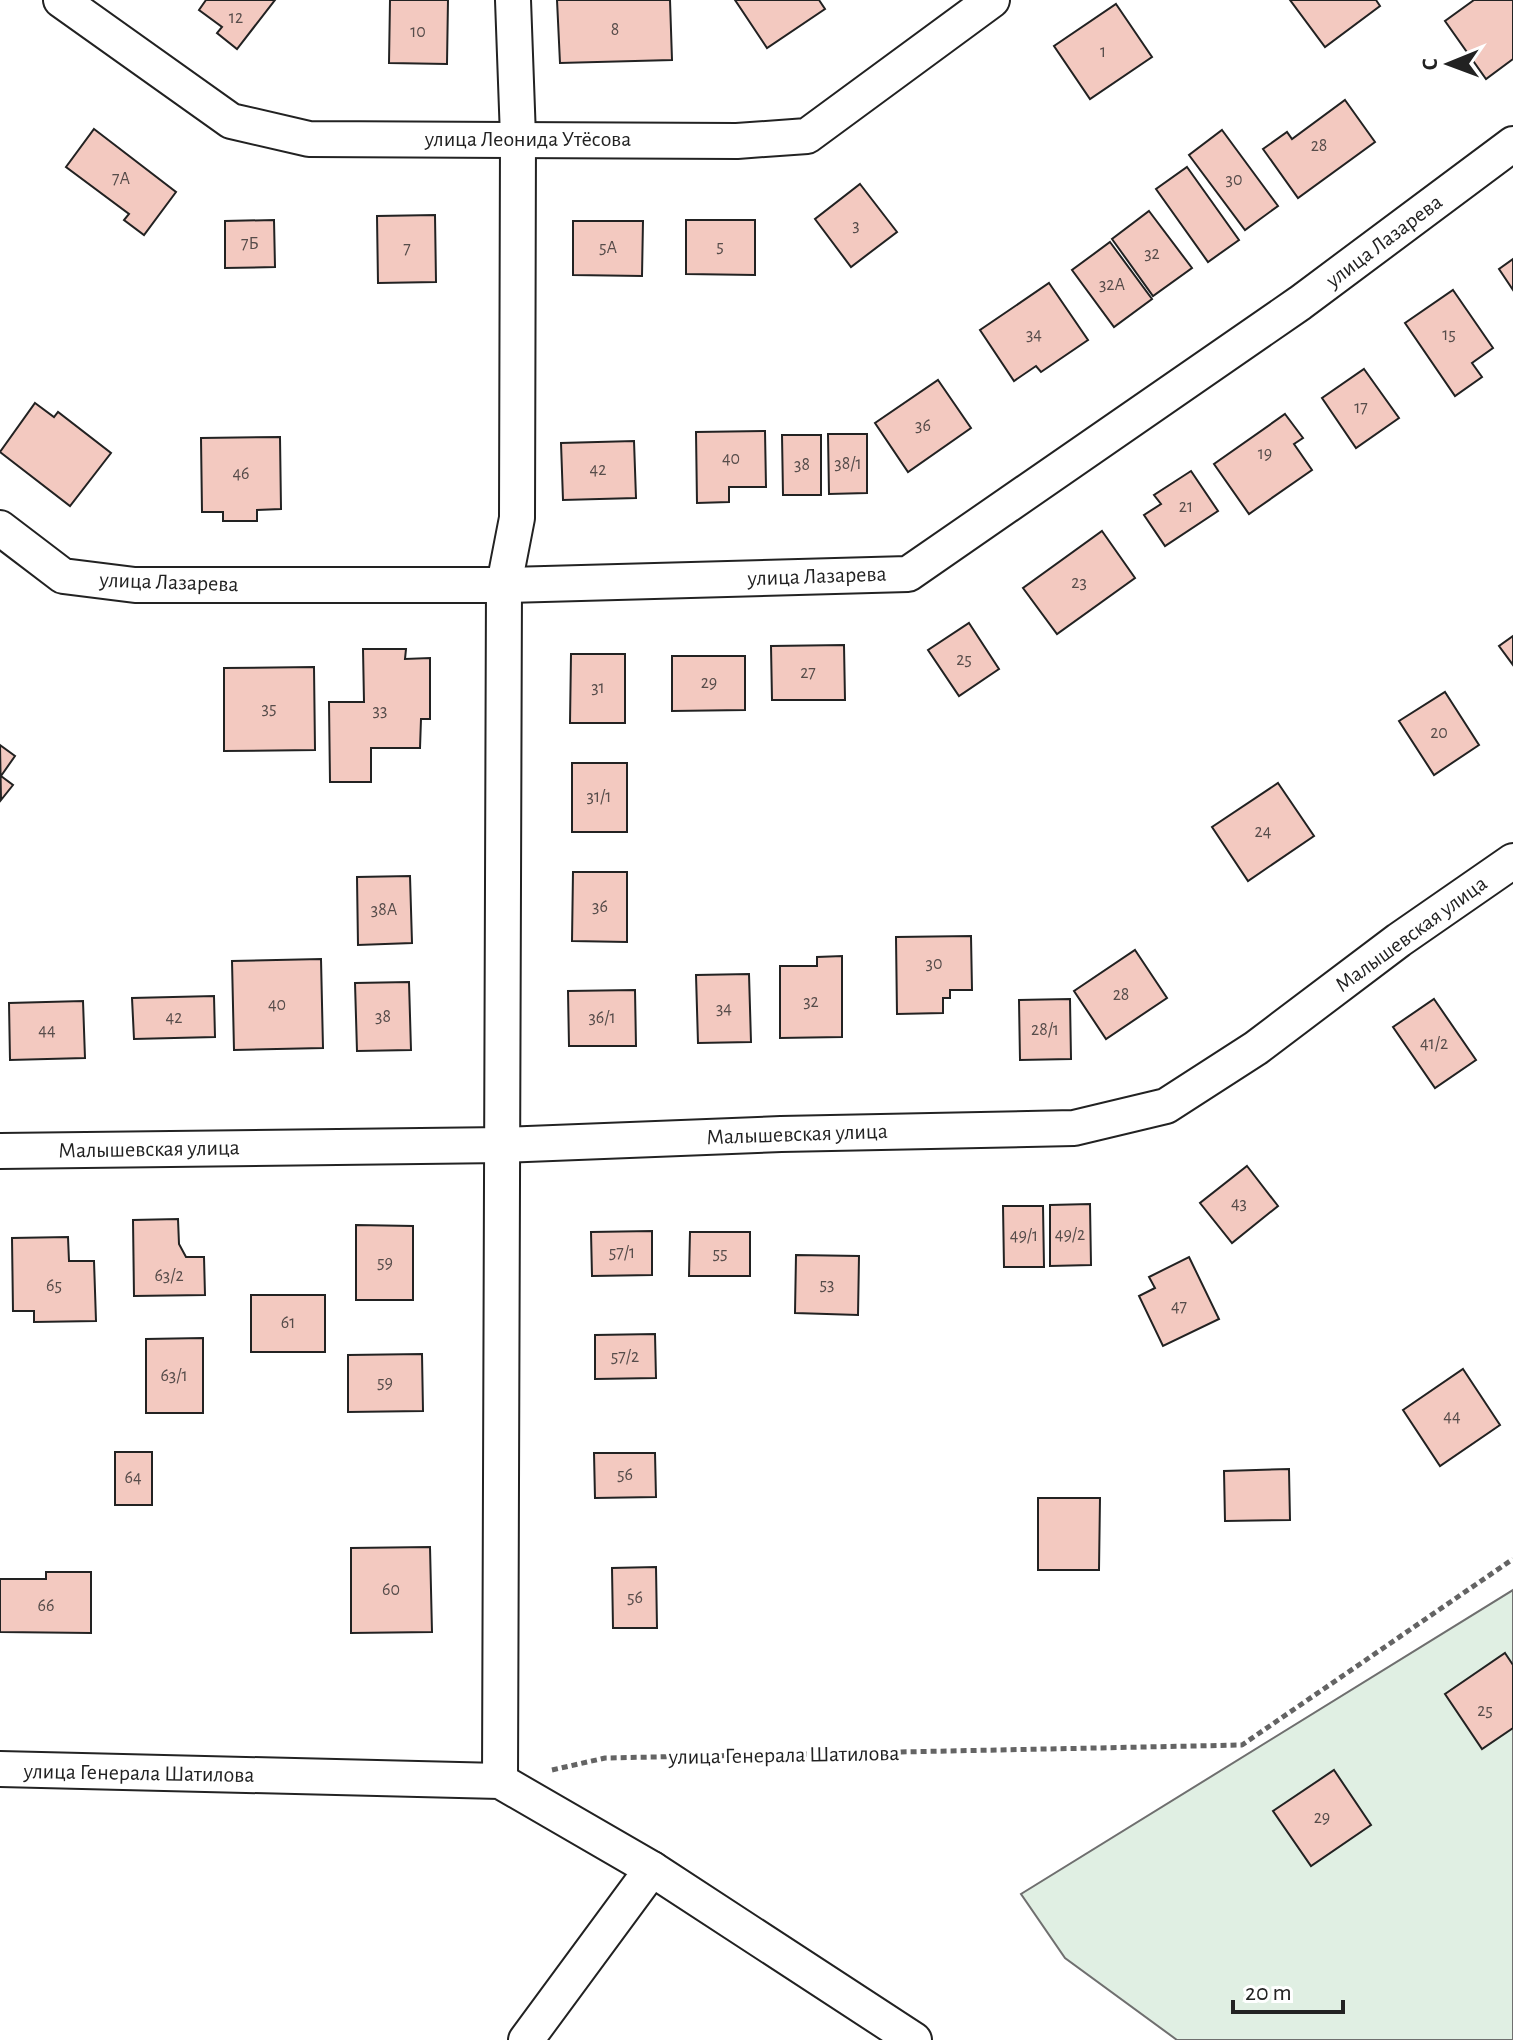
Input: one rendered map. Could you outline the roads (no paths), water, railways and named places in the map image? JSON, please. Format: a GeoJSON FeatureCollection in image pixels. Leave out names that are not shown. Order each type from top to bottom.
{"type":"FeatureCollection","features":[{"type":"Feature","properties":{"kind":"street","name":"улица Леонида Утёсова"},"geometry":{"type":"LineString","coordinates":[[61,0],[231,121],[309,139],[518,137],[737,141],[807,136],[992,0]]}},
{"type":"Feature","properties":{"kind":"street"},"geometry":{"type":"LineString","coordinates":[[513,0],[518,137],[517,518],[504,585],[500,1781],[652,1869],[914,2040]]}},
{"type":"Feature","properties":{"kind":"street","name":"улица Лазарева"},"geometry":{"type":"LineString","coordinates":[[0,528],[63,576],[135,585],[504,585],[908,574],[1300,303],[1513,144]]}},
{"type":"Feature","properties":{"kind":"street","name":"Малышевская улица"},"geometry":{"type":"LineString","coordinates":[[0,1151],[504,1145],[781,1134],[1074,1128],[1166,1106],[1256,1048],[1399,940],[1513,861]]}},
{"type":"Feature","properties":{"kind":"street","name":"улица Генерала Шатилова"},"geometry":{"type":"LineString","coordinates":[[0,1769],[500,1781]]}},
{"type":"Feature","properties":{"kind":"street"},"geometry":{"type":"LineString","coordinates":[[526,2040],[652,1869]]}}]}
